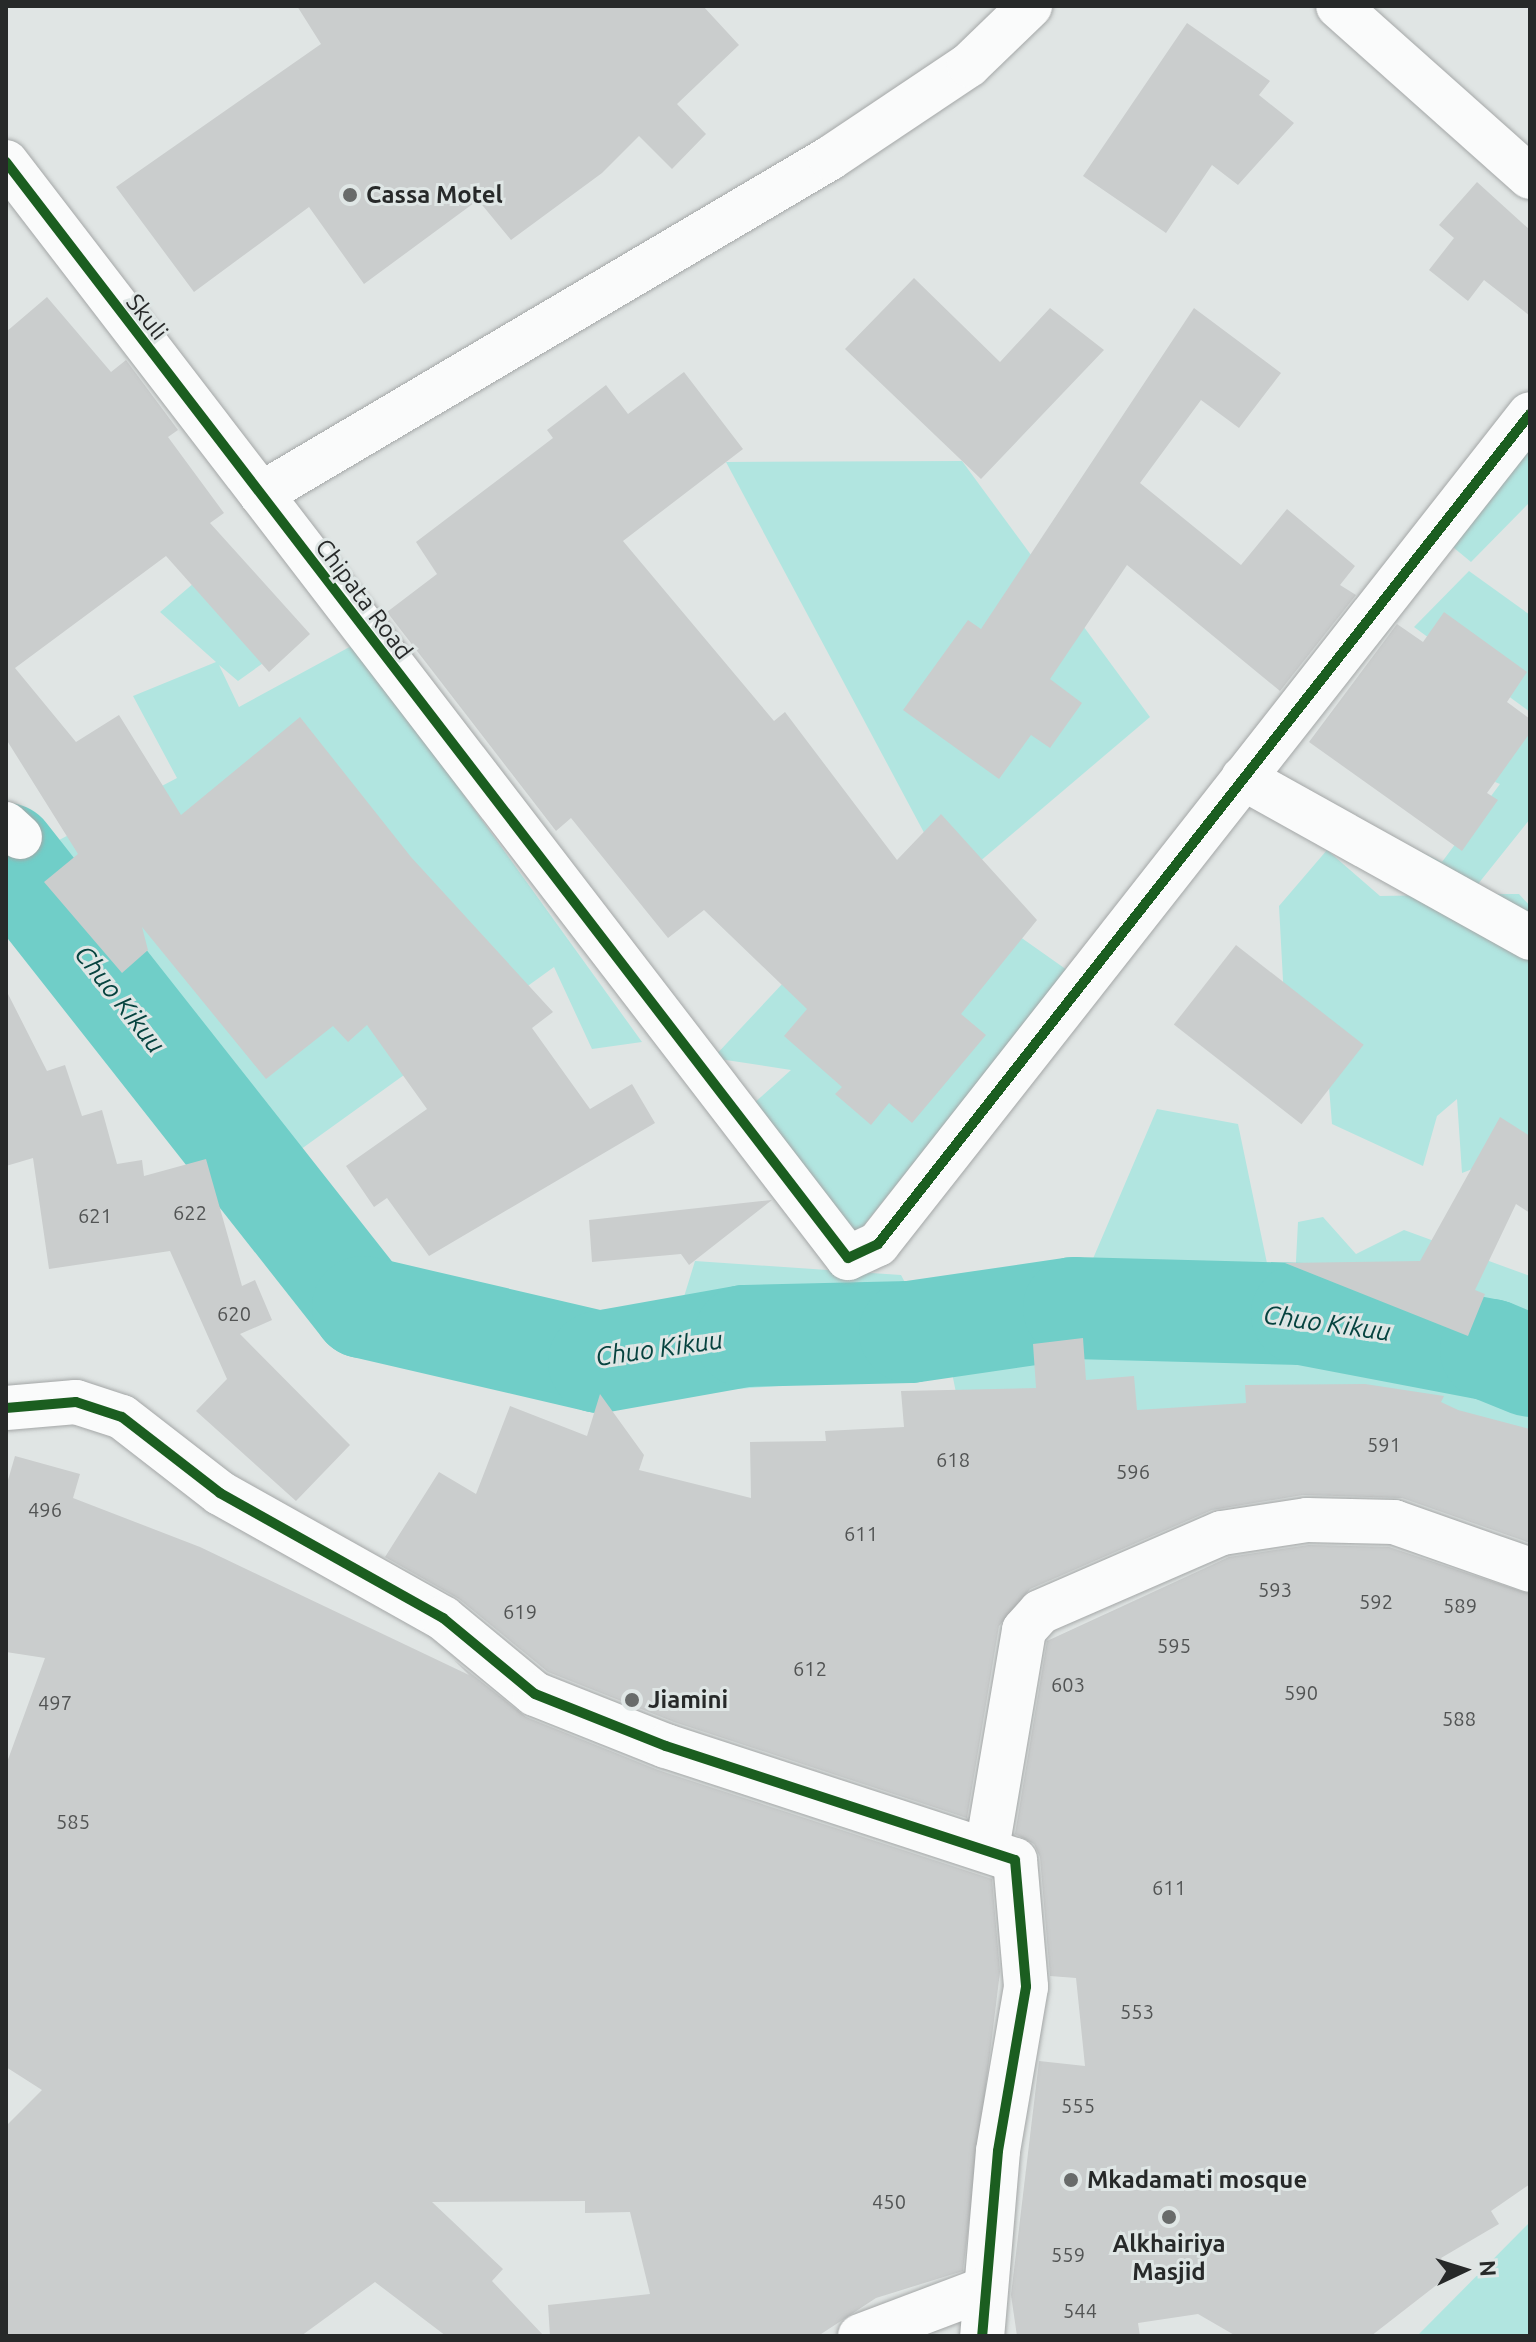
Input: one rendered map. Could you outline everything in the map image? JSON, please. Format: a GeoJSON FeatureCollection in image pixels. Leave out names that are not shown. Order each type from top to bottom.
{"type":"FeatureCollection","features":[{"type":"Feature","properties":{"kind":"street"},"geometry":{"type":"LineString","coordinates":[[261,494],[830,158],[969,65],[1030,6]]}},
{"type":"Feature","properties":{"kind":"street"},"geometry":{"type":"LineString","coordinates":[[1338,6],[1530,177]]}},
{"type":"Feature","properties":{"kind":"street","name":"Skuli"},"geometry":{"type":"LineString","coordinates":[[6,162],[261,494]]}},
{"type":"Feature","properties":{"kind":"street"},"geometry":{"type":"LineString","coordinates":[[1530,414],[1243,778],[1530,938]]}},
{"type":"Feature","properties":{"kind":"street","name":"Chipata Road"},"geometry":{"type":"LineString","coordinates":[[261,494],[848,1258],[878,1244],[1243,778]]}},
{"type":"Feature","properties":{"kind":"street"},"geometry":{"type":"LineString","coordinates":[[6,1408],[76,1402],[122,1417],[220,1493],[443,1618],[535,1694],[666,1746],[1015,1860],[1026,1987],[982,2290],[982,2336]]}},
{"type":"Feature","properties":{"kind":"street"},"geometry":{"type":"LineString","coordinates":[[987,1849],[1024,1630],[1040,1612],[1222,1533],[1307,1520],[1394,1522],[1530,1570]]}},
{"type":"Feature","properties":{"kind":"street"},"geometry":{"type":"LineString","coordinates":[[860,2336],[982,2290]]}},
{"type":"Feature","properties":{"kind":"shaded area"},"geometry":{"type":"Polygon","coordinates":[[[1530,439],[1530,502],[1471,562],[1436,533],[1530,439]]]}},
{"type":"Feature","properties":{"kind":"shaded area"},"geometry":{"type":"Polygon","coordinates":[[[962,461],[1150,717],[952,885],[726,462],[962,461]]]}},
{"type":"Feature","properties":{"kind":"shaded area"},"geometry":{"type":"Polygon","coordinates":[[[208,571],[287,646],[238,681],[219,665],[239,707],[368,637],[391,694],[642,1042],[592,1049],[554,967],[261,1178],[23,859],[177,778],[133,696],[216,662],[160,612],[208,571]]]}},
{"type":"Feature","properties":{"kind":"shaded area"},"geometry":{"type":"Polygon","coordinates":[[[1469,571],[1530,615],[1530,712],[1414,627],[1469,571]]]}},
{"type":"Feature","properties":{"kind":"shaded area"},"geometry":{"type":"Polygon","coordinates":[[[1530,715],[1530,819],[1470,894],[1519,894],[1530,906],[1530,1147],[1462,1173],[1457,1099],[1437,1116],[1423,1166],[1332,1124],[1326,1050],[1286,1036],[1279,906],[1327,850],[1380,896],[1437,895],[1409,846],[1442,862],[1500,784],[1495,782],[1530,715]]]}},
{"type":"Feature","properties":{"kind":"shaded area"},"geometry":{"type":"Polygon","coordinates":[[[886,873],[955,891],[1067,970],[853,1239],[744,1112],[791,1070],[713,1058],[886,873]]]}},
{"type":"Feature","properties":{"kind":"shaded area"},"geometry":{"type":"Polygon","coordinates":[[[1157,1109],[1238,1124],[1273,1292],[1294,1300],[1298,1222],[1323,1217],[1356,1254],[1404,1230],[1530,1276],[1530,1469],[973,1476],[952,1373],[697,1392],[662,1362],[562,1381],[484,1324],[683,1300],[695,1261],[901,1275],[952,1370],[998,1349],[986,1333],[1086,1275],[1157,1109]]]}},
{"type":"Feature","properties":{"kind":"shaded area"},"geometry":{"type":"Polygon","coordinates":[[[1530,2222],[1530,2336],[1417,2336],[1530,2222]]]}},
{"type":"Feature","properties":{"kind":"building"},"geometry":{"type":"Polygon","coordinates":[[[297,6],[703,6],[739,45],[677,104],[706,134],[672,169],[639,136],[602,173],[511,240],[478,200],[364,284],[309,207],[194,292],[116,187],[321,44],[297,6]]]}},
{"type":"Feature","properties":{"kind":"building"},"geometry":{"type":"Polygon","coordinates":[[[1187,23],[1270,81],[1259,95],[1294,123],[1238,185],[1212,165],[1166,233],[1083,176],[1187,23]]]}},
{"type":"Feature","properties":{"kind":"building"},"geometry":{"type":"Polygon","coordinates":[[[1477,182],[1530,230],[1530,316],[1484,280],[1468,301],[1429,270],[1454,238],[1439,225],[1477,182]]]}},
{"type":"Feature","properties":{"kind":"building"},"geometry":{"type":"Polygon","coordinates":[[[914,278],[1000,362],[1050,308],[1104,350],[981,479],[845,349],[914,278]]]}},
{"type":"Feature","properties":{"kind":"building"},"geometry":{"type":"Polygon","coordinates":[[[47,297],[111,372],[126,360],[178,430],[168,437],[224,513],[210,523],[310,634],[269,672],[166,556],[15,668],[76,742],[119,715],[181,815],[300,717],[411,857],[553,1012],[532,1028],[590,1109],[632,1084],[655,1123],[429,1256],[387,1198],[374,1207],[346,1166],[427,1109],[367,1025],[348,1042],[333,1026],[266,1079],[142,927],[148,950],[122,973],[44,882],[78,854],[6,739],[6,332],[47,297]]]}},
{"type":"Feature","properties":{"kind":"building"},"geometry":{"type":"Polygon","coordinates":[[[1194,308],[1281,373],[1239,428],[1201,400],[1140,483],[1241,565],[1287,509],[1355,566],[1340,585],[1356,595],[1280,691],[1127,565],[1050,679],[1082,703],[1050,748],[1031,735],[999,779],[903,710],[968,620],[981,629],[1194,308]]]}},
{"type":"Feature","properties":{"kind":"building"},"geometry":{"type":"Polygon","coordinates":[[[684,372],[743,449],[623,541],[774,721],[785,712],[897,860],[941,814],[1037,920],[961,1014],[986,1035],[912,1123],[889,1103],[871,1125],[835,1094],[842,1087],[784,1036],[807,1009],[704,910],[668,938],[571,818],[556,831],[387,612],[437,574],[416,542],[553,438],[547,430],[606,385],[628,414],[684,372]]]}},
{"type":"Feature","properties":{"kind":"building"},"geometry":{"type":"Polygon","coordinates":[[[1444,612],[1527,672],[1507,702],[1530,719],[1530,733],[1487,793],[1498,800],[1462,851],[1309,742],[1397,624],[1423,642],[1444,612]]]}},
{"type":"Feature","properties":{"kind":"building"},"geometry":{"type":"Polygon","coordinates":[[[1236,945],[1364,1045],[1301,1124],[1174,1025],[1236,945]]]}},
{"type":"Feature","properties":{"kind":"building"},"geometry":{"type":"Polygon","coordinates":[[[6,990],[47,1071],[65,1065],[82,1116],[102,1110],[117,1164],[142,1160],[144,1176],[206,1159],[242,1286],[255,1280],[272,1320],[240,1334],[350,1445],[296,1501],[196,1411],[227,1379],[170,1251],[49,1269],[33,1158],[6,1166],[6,990]]]}},
{"type":"Feature","properties":{"kind":"building"},"geometry":{"type":"Polygon","coordinates":[[[1500,1117],[1530,1136],[1530,1213],[1516,1204],[1475,1290],[1485,1294],[1468,1336],[1285,1263],[1420,1261],[1500,1117]]]}},
{"type":"Feature","properties":{"kind":"building"},"geometry":{"type":"Polygon","coordinates":[[[772,1200],[689,1265],[681,1254],[592,1262],[589,1220],[772,1200]]]}},
{"type":"Feature","properties":{"kind":"building"},"geometry":{"type":"Polygon","coordinates":[[[1083,1338],[1086,1380],[1134,1376],[1137,1410],[1246,1403],[1245,1385],[1365,1384],[1444,1396],[1441,1402],[1458,1410],[1530,1429],[1530,1543],[1402,1498],[1303,1495],[1212,1510],[1030,1589],[999,1626],[967,1818],[674,1722],[548,1672],[459,1599],[385,1557],[439,1472],[476,1494],[510,1406],[587,1436],[600,1394],[644,1455],[639,1470],[751,1498],[750,1442],[826,1441],[825,1431],[904,1427],[901,1391],[1036,1388],[1033,1344],[1083,1338]]]}},
{"type":"Feature","properties":{"kind":"building"},"geometry":{"type":"Polygon","coordinates":[[[15,1456],[80,1474],[73,1498],[200,1547],[469,1675],[454,1660],[526,1717],[658,1770],[992,1879],[1000,1972],[963,2271],[876,2298],[818,2336],[550,2336],[548,2305],[650,2294],[630,2212],[585,2213],[585,2201],[432,2202],[503,2269],[492,2281],[544,2336],[446,2336],[375,2282],[301,2336],[6,2336],[6,2126],[42,2090],[6,2067],[6,1765],[45,1658],[6,1652],[6,1487],[15,1456]]]}},
{"type":"Feature","properties":{"kind":"building"},"geometry":{"type":"Polygon","coordinates":[[[1309,1545],[1389,1547],[1530,1594],[1530,2184],[1491,2211],[1499,2224],[1441,2258],[1452,2273],[1371,2336],[1236,2336],[1198,2314],[1138,2323],[1140,2336],[1017,2336],[1011,2295],[1039,2061],[1085,2066],[1076,1978],[1050,1976],[1040,1857],[1034,1844],[1015,1834],[1047,1641],[1229,1557],[1309,1545]]]}},
{"type":"Feature","properties":{"kind":"waterway","name":"Chuo Kikuu"},"geometry":{"type":"LineString","coordinates":[[6,854],[363,1307],[599,1362],[745,1336],[910,1332],[1074,1308],[1302,1314],[1491,1350],[1530,1366]]}},
{"type":"Feature","properties":{"kind":"cycle path"},"geometry":{"type":"LineString","coordinates":[[6,162],[848,1258],[878,1244],[1530,414]]}},
{"type":"Feature","properties":{"kind":"cycle path"},"geometry":{"type":"LineString","coordinates":[[6,1408],[76,1402],[122,1417],[220,1493],[443,1618],[535,1694],[666,1746],[1015,1860],[1026,1987],[998,2151],[982,2336]]}},
{"type":"Feature","properties":{"kind":"place","name":"Cassa Motel"},"geometry":{"type":"Point","coordinates":[350,195]}},
{"type":"Feature","properties":{"kind":"place","name":"Jiamini"},"geometry":{"type":"Point","coordinates":[632,1700]}},
{"type":"Feature","properties":{"kind":"place","name":"Mkadamati mosque"},"geometry":{"type":"Point","coordinates":[1071,2180]}},
{"type":"Feature","properties":{"kind":"place","name":"Alkhairiya Masjid"},"geometry":{"type":"Point","coordinates":[1169,2217]}}]}
